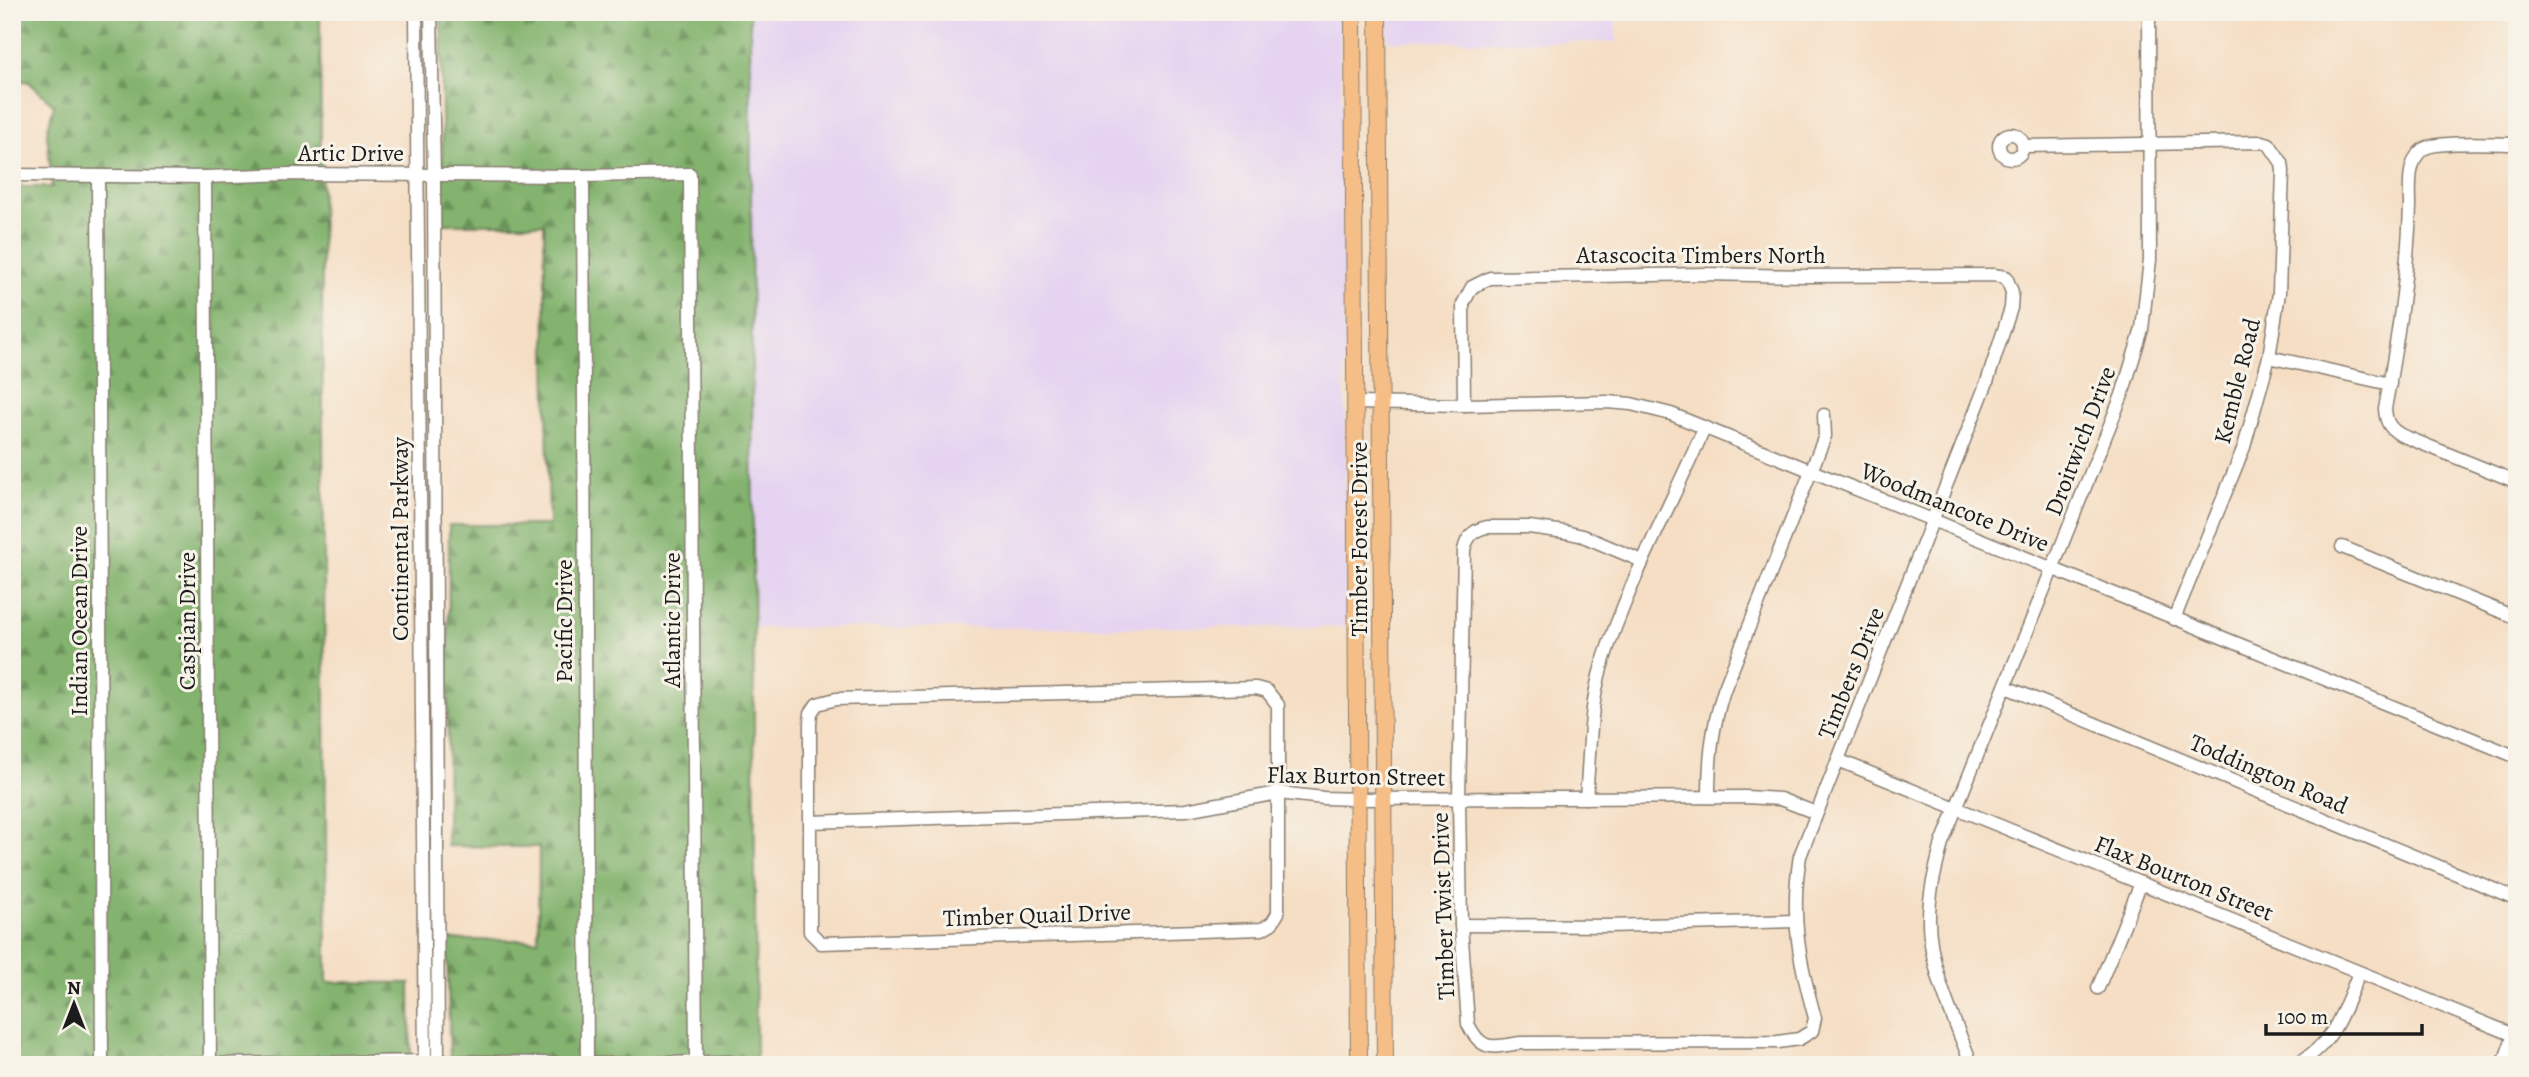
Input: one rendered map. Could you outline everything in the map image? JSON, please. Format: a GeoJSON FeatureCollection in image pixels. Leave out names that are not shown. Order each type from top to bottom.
{"type":"FeatureCollection","features":[{"type":"Feature","properties":{"kind":"main road","name":"Timber Forest Drive"},"geometry":{"type":"LineString","coordinates":[[1353,12],[1359,1065]]}},
{"type":"Feature","properties":{"kind":"main road","name":"Timber Forest Drive"},"geometry":{"type":"LineString","coordinates":[[1378,12],[1385,1065]]}},
{"type":"Feature","properties":{"kind":"main road"},"geometry":{"type":"LineString","coordinates":[[1353,88],[1380,88]]}},
{"type":"Feature","properties":{"kind":"main road"},"geometry":{"type":"LineString","coordinates":[[1354,192],[1380,192]]}},
{"type":"Feature","properties":{"kind":"main road"},"geometry":{"type":"LineString","coordinates":[[1357,611],[1382,611]]}},
{"type":"Feature","properties":{"kind":"street","name":"Continental Parkway"},"geometry":{"type":"LineString","coordinates":[[416,12],[425,1063]]}},
{"type":"Feature","properties":{"kind":"street","name":"Continental Parkway"},"geometry":{"type":"LineString","coordinates":[[431,12],[438,1063]]}},
{"type":"Feature","properties":{"kind":"street","name":"Droitwich Drive"},"geometry":{"type":"LineString","coordinates":[[1972,1065],[1942,982],[1929,930],[1936,868],[1956,808],[2122,395],[2142,329],[2150,260],[2149,12]]}},
{"type":"Feature","properties":{"kind":"street","name":"Kemble Road"},"geometry":{"type":"LineString","coordinates":[[2150,143],[2269,144],[2282,163],[2283,171],[2279,293],[2269,357],[2244,447],[2174,619]]}},
{"type":"Feature","properties":{"kind":"street"},"geometry":{"type":"LineString","coordinates":[[2023,146],[2150,143]]}},
{"type":"Feature","properties":{"kind":"street"},"geometry":{"type":"LineString","coordinates":[[2517,144],[2443,144],[2424,148],[2418,153],[2412,169],[2399,333],[2385,409],[2386,420],[2392,429],[2517,482]]}},
{"type":"Feature","properties":{"kind":"street","name":"Artic Drive"},"geometry":{"type":"LineString","coordinates":[[12,175],[205,177],[291,174],[690,174]]}},
{"type":"Feature","properties":{"kind":"street","name":"Atlantic Drive"},"geometry":{"type":"LineString","coordinates":[[690,174],[696,1063]]}},
{"type":"Feature","properties":{"kind":"street","name":"Indian Ocean Drive"},"geometry":{"type":"LineString","coordinates":[[98,176],[102,1065]]}},
{"type":"Feature","properties":{"kind":"street","name":"Pacific Drive"},"geometry":{"type":"LineString","coordinates":[[583,176],[587,1064]]}},
{"type":"Feature","properties":{"kind":"street","name":"Caspian Drive"},"geometry":{"type":"LineString","coordinates":[[205,177],[211,1064]]}},
{"type":"Feature","properties":{"kind":"street","name":"Atascocita Timbers North"},"geometry":{"type":"LineString","coordinates":[[1464,405],[1463,303],[1472,287],[1490,278],[1705,274],[1993,275],[2006,277],[2012,292],[2007,322]]}},
{"type":"Feature","properties":{"kind":"street","name":"Timbers Drive"},"geometry":{"type":"LineString","coordinates":[[1541,1042],[1778,1041],[1797,1039],[1812,1031],[1815,1018],[1799,955],[1795,921],[1800,856],[1970,432],[2007,322]]}},
{"type":"Feature","properties":{"kind":"street"},"geometry":{"type":"LineString","coordinates":[[2269,357],[2390,384]]}},
{"type":"Feature","properties":{"kind":"street","name":"Woodmancote Drive"},"geometry":{"type":"LineString","coordinates":[[1356,403],[1464,405],[1608,402],[1631,404],[1671,414],[2517,757]]}},
{"type":"Feature","properties":{"kind":"street"},"geometry":{"type":"LineString","coordinates":[[1709,797],[1709,759],[1713,726],[1724,690],[1825,436],[1824,415]]}},
{"type":"Feature","properties":{"kind":"street"},"geometry":{"type":"LineString","coordinates":[[1586,798],[1594,709],[1602,667],[1642,561],[1704,429]]}},
{"type":"Feature","properties":{"kind":"street","name":"Timber Twist Drive"},"geometry":{"type":"LineString","coordinates":[[1541,1042],[1492,1047],[1475,1039],[1468,1024],[1461,925],[1464,550],[1467,538],[1478,529],[1529,527],[1583,536],[1642,561]]}},
{"type":"Feature","properties":{"kind":"street"},"geometry":{"type":"LineString","coordinates":[[2342,547],[2517,618]]}},
{"type":"Feature","properties":{"kind":"street","name":"Toddington Road"},"geometry":{"type":"LineString","coordinates":[[2006,687],[2517,899]]}},
{"type":"Feature","properties":{"kind":"street"},"geometry":{"type":"LineString","coordinates":[[810,822],[811,713],[817,704],[836,699],[1256,688],[1267,691],[1278,705],[1278,793]]}},
{"type":"Feature","properties":{"kind":"street","name":"Flax Bourton Street"},"geometry":{"type":"LineString","coordinates":[[1838,760],[2359,973],[2515,1032]]}},
{"type":"Feature","properties":{"kind":"street","name":"Flax Burton Street"},"geometry":{"type":"LineString","coordinates":[[810,822],[1186,810],[1278,793],[1324,799],[1771,798],[1816,813]]}},
{"type":"Feature","properties":{"kind":"street","name":"Timber Quail Drive"},"geometry":{"type":"LineString","coordinates":[[810,822],[810,930],[821,943],[1262,929],[1272,923],[1278,912],[1278,793]]}},
{"type":"Feature","properties":{"kind":"street"},"geometry":{"type":"LineString","coordinates":[[2098,988],[2141,883]]}},
{"type":"Feature","properties":{"kind":"street"},"geometry":{"type":"LineString","coordinates":[[1461,925],[1608,926],[1795,921]]}},
{"type":"Feature","properties":{"kind":"street"},"geometry":{"type":"LineString","coordinates":[[2294,1065],[2309,1057],[2334,1032],[2359,973]]}},
{"type":"Feature","properties":{"kind":"street"},"geometry":{"type":"LineString","coordinates":[[2503,1065],[2515,1032]]}},
{"type":"Feature","properties":{"kind":"street"},"geometry":{"type":"LineString","coordinates":[[135,1065],[730,1062]]}},
{"type":"Feature","properties":{"kind":"shaded area"},"geometry":{"type":"Polygon","coordinates":[[[750,12],[1339,12],[1344,214],[1346,627],[755,628],[750,12]]]}},
{"type":"Feature","properties":{"kind":"shaded area"},"geometry":{"type":"Polygon","coordinates":[[[1388,12],[1616,12],[1616,42],[1388,41],[1388,12]]]}},
{"type":"Feature","properties":{"kind":"green space"},"geometry":{"type":"Polygon","coordinates":[[[17,12],[320,12],[327,982],[410,983],[411,1065],[12,1065],[12,187],[52,187],[47,132],[54,105],[29,82],[12,79],[12,16],[17,12]]]}},
{"type":"Feature","properties":{"kind":"green space"},"geometry":{"type":"Polygon","coordinates":[[[441,12],[750,12],[756,1065],[450,1065],[447,940],[538,940],[539,847],[447,846],[449,525],[549,525],[544,224],[443,224],[441,12]]]}}]}
